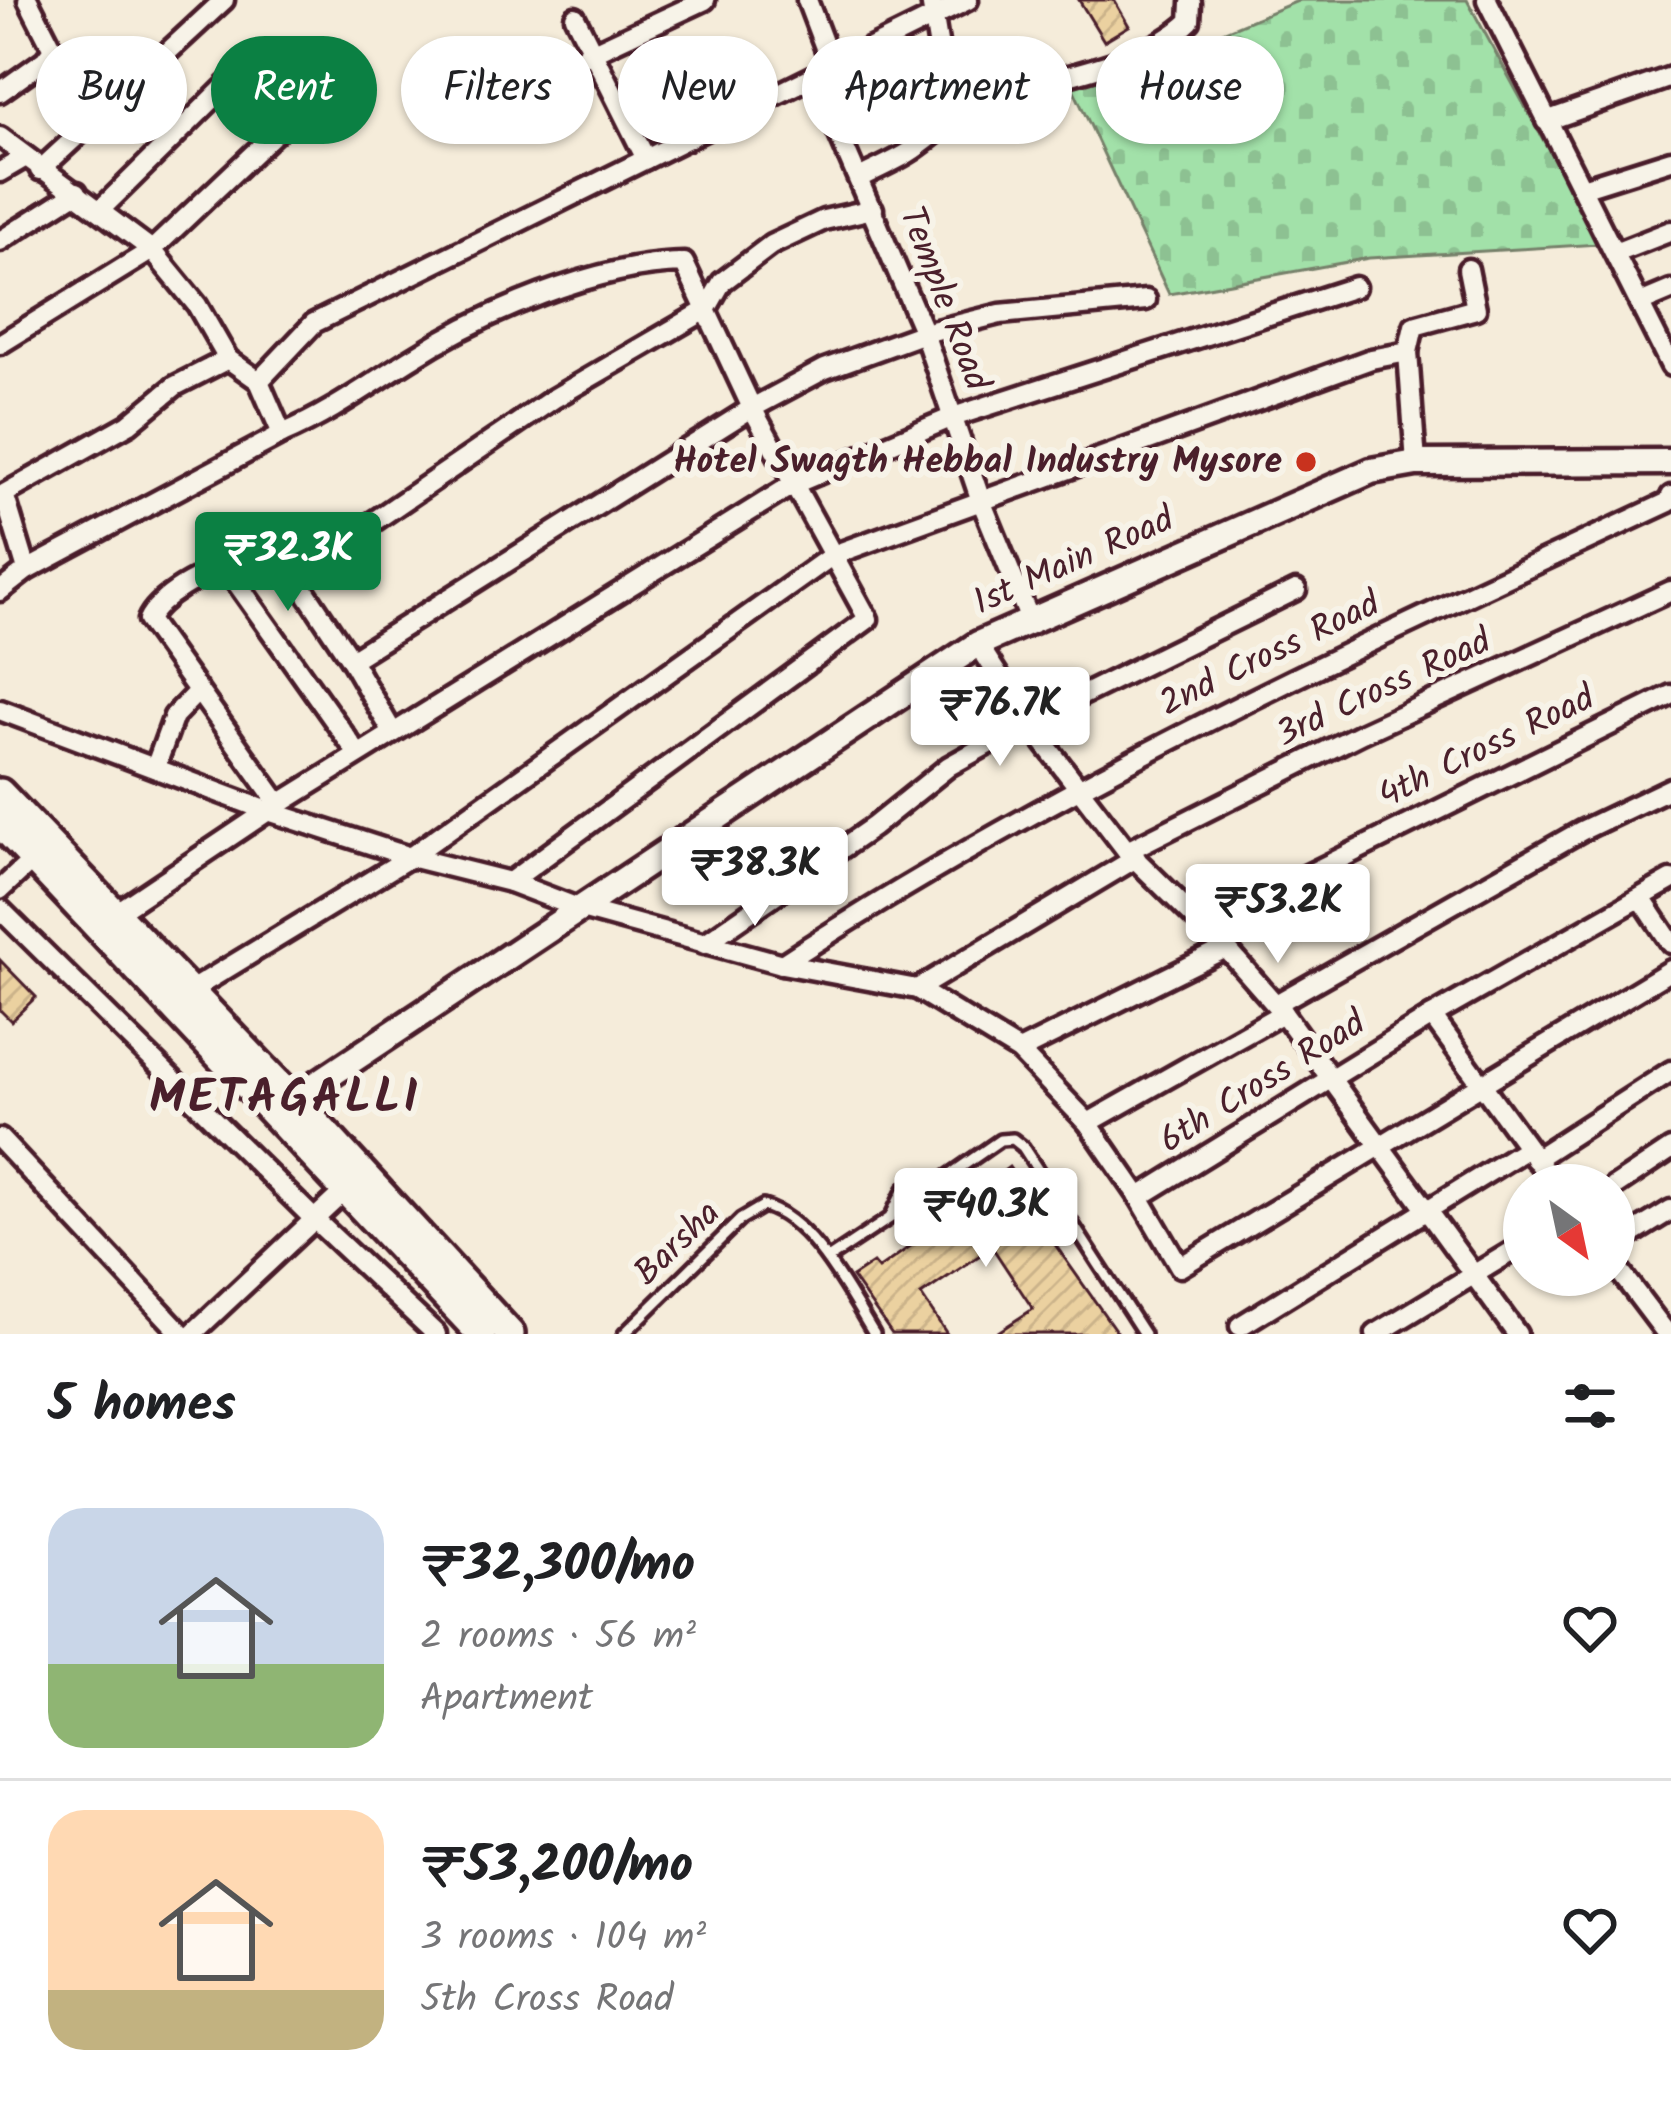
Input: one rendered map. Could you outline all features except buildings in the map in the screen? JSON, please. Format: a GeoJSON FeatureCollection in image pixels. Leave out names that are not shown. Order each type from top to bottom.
{"type":"FeatureCollection","features":[{"type":"Feature","properties":{"kind":"main road"},"geometry":{"type":"LineString","coordinates":[[0,793],[42,851],[282,1107],[510,1334]]}},
{"type":"Feature","properties":{"kind":"main road"},"geometry":{"type":"LineString","coordinates":[[0,823],[42,851],[116,913],[282,1107]]}},
{"type":"Feature","properties":{"kind":"main road"},"geometry":{"type":"LineString","coordinates":[[354,1182],[481,1334]]}},
{"type":"Feature","properties":{"kind":"street"},"geometry":{"type":"LineString","coordinates":[[0,92],[53,50],[28,0]]}},
{"type":"Feature","properties":{"kind":"street"},"geometry":{"type":"LineString","coordinates":[[0,172],[32,164],[224,0]]}},
{"type":"Feature","properties":{"kind":"street"},"geometry":{"type":"LineString","coordinates":[[594,53],[705,0]]}},
{"type":"Feature","properties":{"kind":"street","name":"Temple Road"},"geometry":{"type":"LineString","coordinates":[[807,0],[821,36]]}},
{"type":"Feature","properties":{"kind":"street"},"geometry":{"type":"LineString","coordinates":[[885,36],[934,8],[968,0]]}},
{"type":"Feature","properties":{"kind":"street"},"geometry":{"type":"LineString","coordinates":[[1072,72],[1174,37],[1190,20],[1193,1]]}},
{"type":"Feature","properties":{"kind":"street"},"geometry":{"type":"LineString","coordinates":[[1490,1],[1546,121],[1668,354]]}},
{"type":"Feature","properties":{"kind":"street"},"geometry":{"type":"LineString","coordinates":[[574,16],[583,36]]}},
{"type":"Feature","properties":{"kind":"street"},"geometry":{"type":"LineString","coordinates":[[594,58],[646,160]]}},
{"type":"Feature","properties":{"kind":"street"},"geometry":{"type":"LineString","coordinates":[[1546,121],[1671,77]]}},
{"type":"Feature","properties":{"kind":"street"},"geometry":{"type":"LineString","coordinates":[[259,381],[314,322],[802,81]]}},
{"type":"Feature","properties":{"kind":"street"},"geometry":{"type":"LineString","coordinates":[[100,211],[211,101]]}},
{"type":"Feature","properties":{"kind":"street"},"geometry":{"type":"LineString","coordinates":[[0,137],[152,250],[197,304],[228,359],[259,381],[282,434]]}},
{"type":"Feature","properties":{"kind":"street"},"geometry":{"type":"LineString","coordinates":[[0,344],[152,250],[264,144]]}},
{"type":"Feature","properties":{"kind":"street","name":"Temple Road"},"geometry":{"type":"LineString","coordinates":[[844,144],[924,333],[980,498],[1030,620]]}},
{"type":"Feature","properties":{"kind":"street"},"geometry":{"type":"LineString","coordinates":[[859,178],[920,144]]}},
{"type":"Feature","properties":{"kind":"street"},"geometry":{"type":"LineString","coordinates":[[1582,188],[1671,160]]}},
{"type":"Feature","properties":{"kind":"street"},"geometry":{"type":"LineString","coordinates":[[0,241],[77,192]]}},
{"type":"Feature","properties":{"kind":"street"},"geometry":{"type":"LineString","coordinates":[[393,733],[298,575],[553,399],[706,310],[722,282],[771,244],[824,220],[873,209]]}},
{"type":"Feature","properties":{"kind":"street"},"geometry":{"type":"LineString","coordinates":[[1615,253],[1671,231]]}},
{"type":"Feature","properties":{"kind":"street"},"geometry":{"type":"LineString","coordinates":[[0,591],[27,570],[282,434],[328,415],[412,358],[472,326],[566,287],[649,264],[684,263],[791,485],[868,619],[510,882]]}},
{"type":"Feature","properties":{"kind":"street"},"geometry":{"type":"LineString","coordinates":[[1416,463],[1408,352],[1414,326],[1476,309],[1468,269]]}},
{"type":"Feature","properties":{"kind":"street"},"geometry":{"type":"LineString","coordinates":[[116,913],[273,807],[791,485],[953,417],[1355,287]]}},
{"type":"Feature","properties":{"kind":"street"},"geometry":{"type":"LineString","coordinates":[[1640,304],[1671,290]]}},
{"type":"Feature","properties":{"kind":"street"},"geometry":{"type":"LineString","coordinates":[[351,660],[752,408],[825,369],[924,333],[1000,314],[1146,300]]}},
{"type":"Feature","properties":{"kind":"street"},"geometry":{"type":"LineString","coordinates":[[188,992],[410,857],[833,554],[1371,359],[1408,352]]}},
{"type":"Feature","properties":{"kind":"street"},"geometry":{"type":"LineString","coordinates":[[27,570],[4,494],[129,424],[176,386],[228,359]]}},
{"type":"Feature","properties":{"kind":"street","name":"1st Main Road"},"geometry":{"type":"LineString","coordinates":[[282,1107],[978,644],[1371,471],[1416,463],[1671,462]]}},
{"type":"Feature","properties":{"kind":"street","name":"2nd Cross Road"},"geometry":{"type":"LineString","coordinates":[[782,964],[900,886],[1077,789],[1312,668],[1669,502],[1671,496]]}},
{"type":"Feature","properties":{"kind":"street"},"geometry":{"type":"LineString","coordinates":[[273,807],[148,620],[158,606],[219,570],[234,579],[358,754]]}},
{"type":"Feature","properties":{"kind":"street"},"geometry":{"type":"LineString","coordinates":[[704,944],[873,827],[949,766],[1296,590]]}},
{"type":"Feature","properties":{"kind":"street","name":"3rd Cross Road"},"geometry":{"type":"LineString","coordinates":[[916,989],[1131,854],[1362,733],[1671,591]]}},
{"type":"Feature","properties":{"kind":"street"},"geometry":{"type":"LineString","coordinates":[[978,644],[1077,789],[1131,854],[1279,1008],[1517,1334]]}},
{"type":"Feature","properties":{"kind":"street"},"geometry":{"type":"LineString","coordinates":[[155,768],[174,716],[198,691]]}},
{"type":"Feature","properties":{"kind":"street","name":"4th Cross Road"},"geometry":{"type":"LineString","coordinates":[[1204,926],[1671,695]]}},
{"type":"Feature","properties":{"kind":"street"},"geometry":{"type":"LineString","coordinates":[[0,710],[410,857],[510,882],[578,908],[704,944],[916,989],[1018,1051],[1088,1124],[1180,1267],[1671,970]]}},
{"type":"Feature","properties":{"kind":"street"},"geometry":{"type":"LineString","coordinates":[[1088,1124],[1581,831],[1671,788]]}},
{"type":"Feature","properties":{"kind":"street"},"geometry":{"type":"LineString","coordinates":[[0,890],[42,851]]}},
{"type":"Feature","properties":{"kind":"street","name":"6th Cross Road"},"geometry":{"type":"LineString","coordinates":[[1139,1197],[1432,1016],[1671,880]]}},
{"type":"Feature","properties":{"kind":"street"},"geometry":{"type":"LineString","coordinates":[[1641,898],[1671,943]]}},
{"type":"Feature","properties":{"kind":"street"},"geometry":{"type":"LineString","coordinates":[[0,909],[436,1334]]}},
{"type":"Feature","properties":{"kind":"street"},"geometry":{"type":"LineString","coordinates":[[1018,1051],[1226,948]]}},
{"type":"Feature","properties":{"kind":"street"},"geometry":{"type":"LineString","coordinates":[[1432,1016],[1539,1164]]}},
{"type":"Feature","properties":{"kind":"street"},"geometry":{"type":"LineString","coordinates":[[1240,1326],[1426,1210],[1671,1071]]}},
{"type":"Feature","properties":{"kind":"street"},"geometry":{"type":"LineString","coordinates":[[0,1139],[182,1334]]}},
{"type":"Feature","properties":{"kind":"street"},"geometry":{"type":"LineString","coordinates":[[1635,1173],[1671,1149]]}},
{"type":"Feature","properties":{"kind":"street"},"geometry":{"type":"LineString","coordinates":[[191,1334],[354,1182]]}},
{"type":"Feature","properties":{"kind":"street"},"geometry":{"type":"LineString","coordinates":[[1635,1232],[1671,1210]]}},
{"type":"Feature","properties":{"kind":"street"},"geometry":{"type":"LineString","coordinates":[[1376,1334],[1503,1257]]}},
{"type":"Feature","properties":{"kind":"street"},"geometry":{"type":"LineString","coordinates":[[1635,1289],[1665,1324]]}},
{"type":"Feature","properties":{"kind":"lane"},"geometry":{"type":"LineString","coordinates":[[827,1259],[890,1217],[911,1184],[938,1183],[1000,1140],[1013,1139],[1023,1147],[1144,1334]]}},
{"type":"Feature","properties":{"kind":"lane","name":"Barsha"},"geometry":{"type":"LineString","coordinates":[[624,1334],[753,1209],[763,1206],[784,1214],[827,1259],[874,1334]]}},
{"type":"Feature","properties":{"kind":"green space"},"geometry":{"type":"Polygon","coordinates":[[[1300,0],[1467,0],[1600,244],[1369,258],[1169,294],[1099,144],[1284,144],[1284,36],[1212,36],[1300,0]]]}},
{"type":"Feature","properties":{"kind":"green space"},"geometry":{"type":"Polygon","coordinates":[[[1096,74],[1096,138],[1072,86],[1072,81],[1096,74]]]}},
{"type":"Feature","properties":{"kind":"place","name":"Hotel Swagth Hebbal Industry Mysore"},"geometry":{"type":"Point","coordinates":[1306,462]}},
{"type":"Feature","properties":{"kind":"district","name":"METAGALLI"},"geometry":{"type":"Point","coordinates":[285,1099]}}]}
